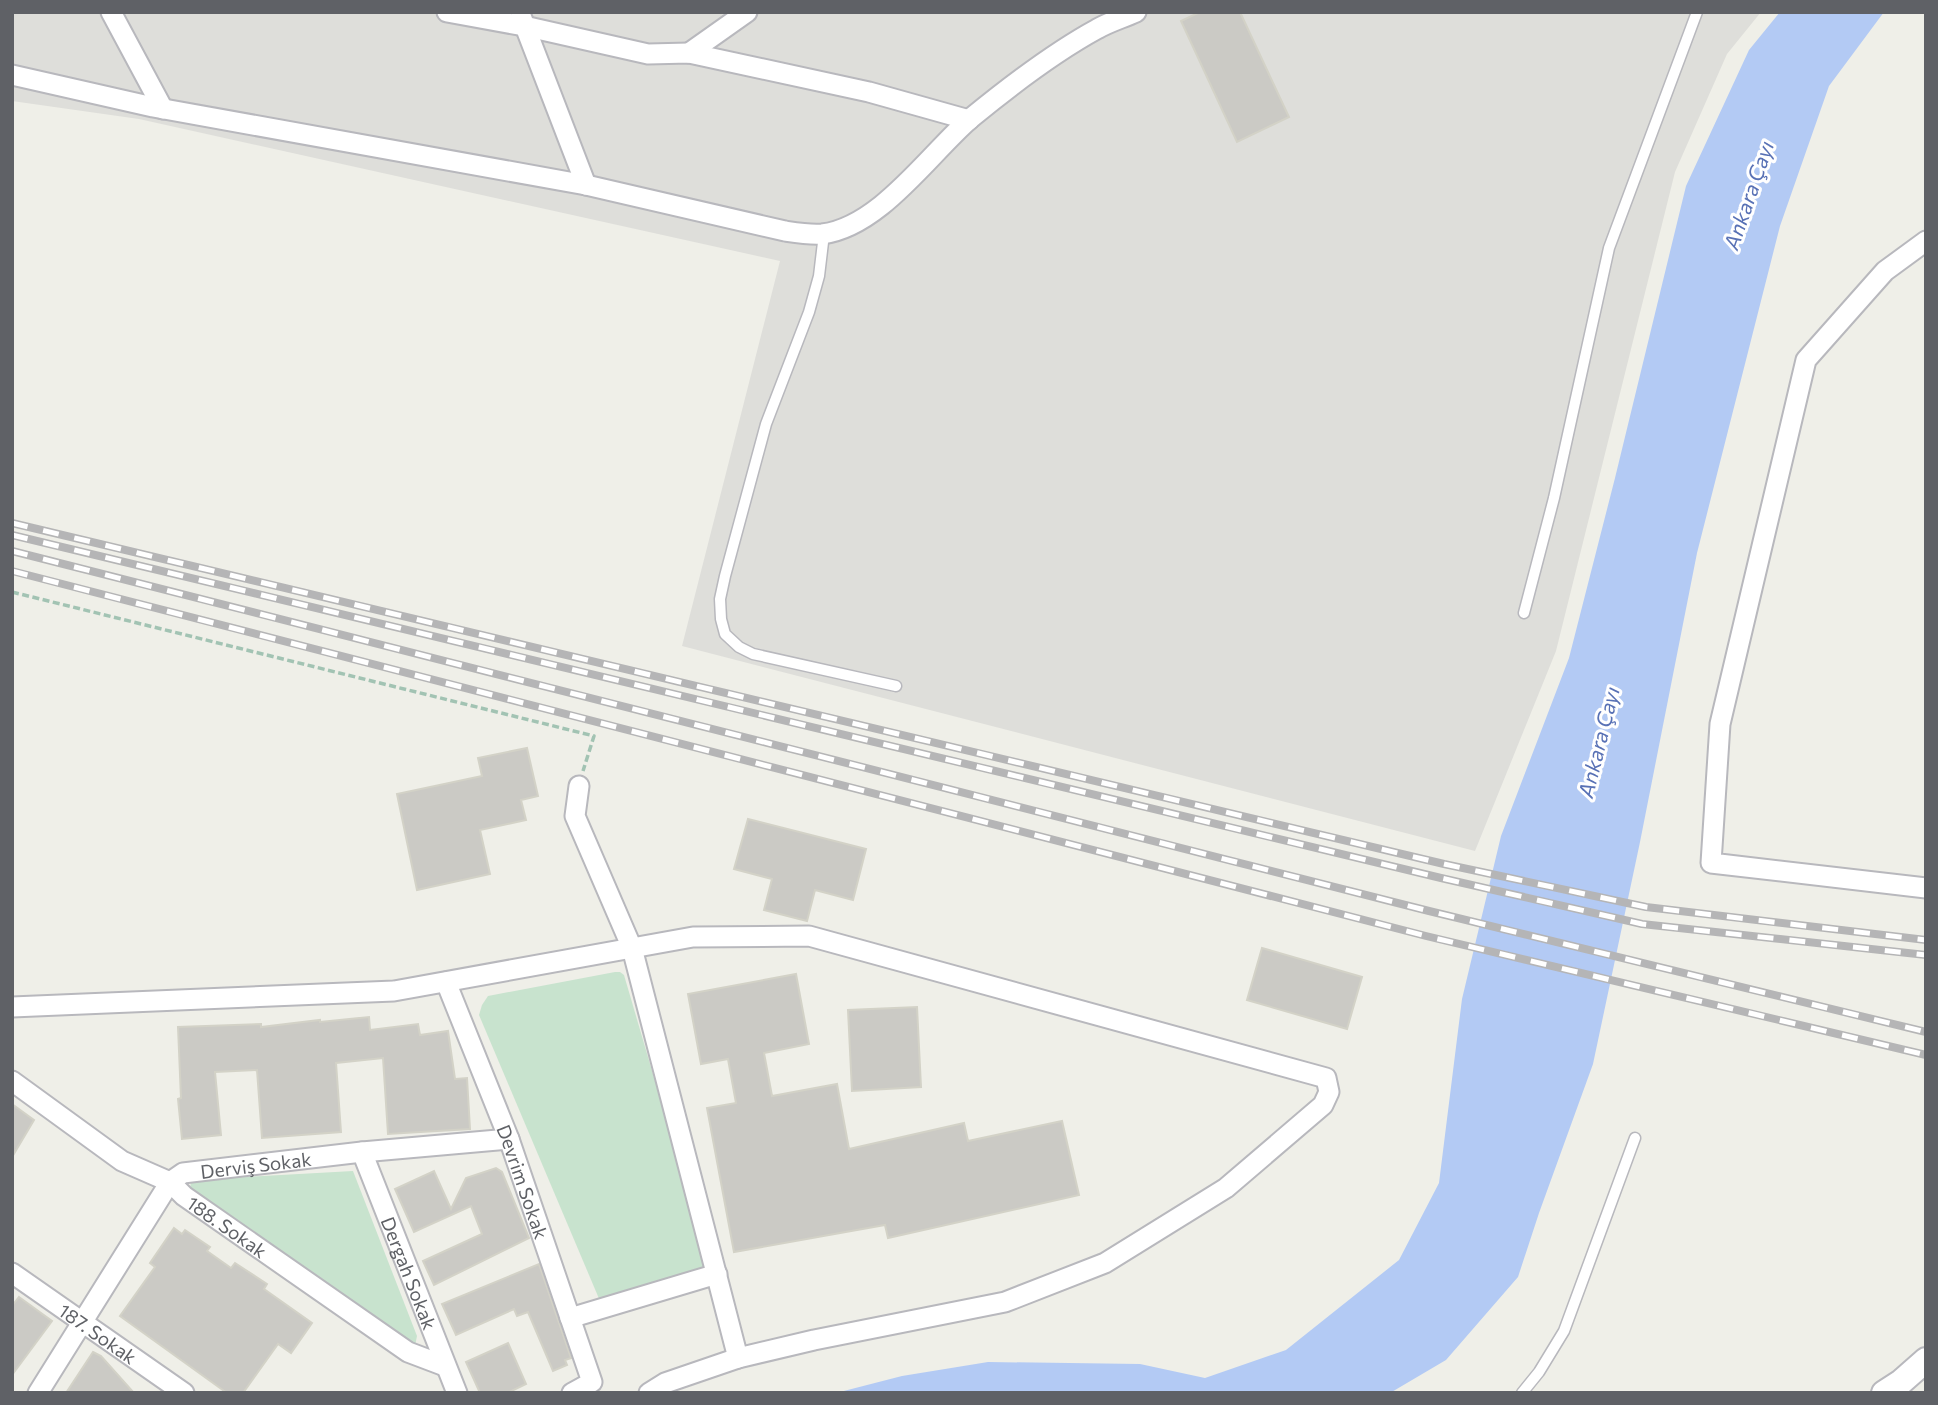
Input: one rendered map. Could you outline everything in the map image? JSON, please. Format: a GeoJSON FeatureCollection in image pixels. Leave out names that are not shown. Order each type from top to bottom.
{"type":"FeatureCollection","features":[{"type":"Feature","properties":{"kind":"street"},"geometry":{"type":"LineString","coordinates":[[111,12],[163,109]]}},
{"type":"Feature","properties":{"kind":"street"},"geometry":{"type":"LineString","coordinates":[[447,12],[522,19],[648,54],[689,53],[869,92],[969,120]]}},
{"type":"Feature","properties":{"kind":"street"},"geometry":{"type":"LineString","coordinates":[[689,53],[747,12]]}},
{"type":"Feature","properties":{"kind":"street"},"geometry":{"type":"LineString","coordinates":[[12,75],[163,109],[586,185],[808,235],[844,229],[863,218],[905,186],[969,120],[1094,20],[1136,12]]}},
{"type":"Feature","properties":{"kind":"street"},"geometry":{"type":"LineString","coordinates":[[522,19],[586,185]]}},
{"type":"Feature","properties":{"kind":"street"},"geometry":{"type":"LineString","coordinates":[[1926,240],[1885,271],[1806,360],[1720,724],[1711,863],[1926,888]]}},
{"type":"Feature","properties":{"kind":"street"},"geometry":{"type":"LineString","coordinates":[[579,786],[575,816],[632,948],[738,1358]]}},
{"type":"Feature","properties":{"kind":"street"},"geometry":{"type":"LineString","coordinates":[[12,1007],[394,991],[694,937],[809,936],[1326,1078],[1329,1092],[1323,1105],[1226,1188],[1105,1263],[1005,1302],[738,1358],[665,1383],[649,1393]]}},
{"type":"Feature","properties":{"kind":"street","name":"Devrim Sokak"},"geometry":{"type":"LineString","coordinates":[[446,982],[509,1139],[592,1382],[572,1393]]}},
{"type":"Feature","properties":{"kind":"street","name":"188. Sokak"},"geometry":{"type":"LineString","coordinates":[[12,1081],[122,1161],[170,1182],[184,1196],[408,1352],[445,1366]]}},
{"type":"Feature","properties":{"kind":"street","name":"Derviş Sokak"},"geometry":{"type":"LineString","coordinates":[[170,1182],[183,1173],[362,1152],[509,1139]]}},
{"type":"Feature","properties":{"kind":"street","name":"Dergah Sokak"},"geometry":{"type":"LineString","coordinates":[[362,1152],[457,1393]]}},
{"type":"Feature","properties":{"kind":"street"},"geometry":{"type":"LineString","coordinates":[[38,1393],[170,1182]]}},
{"type":"Feature","properties":{"kind":"street","name":"187. Sokak"},"geometry":{"type":"LineString","coordinates":[[12,1273],[184,1393]]}},
{"type":"Feature","properties":{"kind":"street"},"geometry":{"type":"LineString","coordinates":[[570,1318],[717,1274]]}},
{"type":"Feature","properties":{"kind":"street"},"geometry":{"type":"LineString","coordinates":[[1884,1393],[1926,1360]]}},
{"type":"Feature","properties":{"kind":"lane"},"geometry":{"type":"LineString","coordinates":[[1524,613],[1554,498],[1609,248],[1697,12]]}},
{"type":"Feature","properties":{"kind":"lane"},"geometry":{"type":"LineString","coordinates":[[824,234],[819,276],[809,312],[766,424],[728,564],[720,599],[721,619],[725,634],[730,640],[753,653],[895,686]]}},
{"type":"Feature","properties":{"kind":"lane"},"geometry":{"type":"LineString","coordinates":[[1522,1393],[1539,1372],[1564,1331],[1635,1138]]}},
{"type":"Feature","properties":{"kind":"path"},"geometry":{"type":"LineString","coordinates":[[12,592],[594,736],[579,786]]}},
{"type":"Feature","properties":{"kind":"shaded area"},"geometry":{"type":"Polygon","coordinates":[[[12,12],[1761,12],[1727,54],[1675,172],[1556,651],[1475,851],[682,646],[780,261],[139,119],[12,101],[12,12]]]}},
{"type":"Feature","properties":{"kind":"green space"},"geometry":{"type":"Polygon","coordinates":[[[615,972],[624,975],[708,1262],[705,1268],[600,1301],[479,1015],[488,996],[615,972]]]}},
{"type":"Feature","properties":{"kind":"green space"},"geometry":{"type":"Polygon","coordinates":[[[353,1171],[417,1336],[415,1346],[190,1192],[191,1180],[353,1171]]]}},
{"type":"Feature","properties":{"kind":"water","name":"Ankara Çayı"},"geometry":{"type":"Polygon","coordinates":[[[1780,12],[1884,12],[1829,86],[1780,226],[1697,553],[1593,1064],[1518,1277],[1446,1360],[1390,1393],[836,1393],[902,1376],[988,1362],[1140,1364],[1205,1378],[1286,1350],[1399,1260],[1439,1183],[1462,999],[1501,836],[1569,658],[1686,186],[1749,50],[1780,12]]]}},
{"type":"Feature","properties":{"kind":"building"},"geometry":{"type":"Polygon","coordinates":[[[1200,12],[1240,12],[1289,117],[1237,142],[1181,21],[1200,12]]]}},
{"type":"Feature","properties":{"kind":"building"},"geometry":{"type":"Polygon","coordinates":[[[527,748],[538,796],[521,800],[526,820],[480,830],[490,874],[417,890],[397,794],[482,776],[478,758],[527,748]]]}},
{"type":"Feature","properties":{"kind":"building"},"geometry":{"type":"Polygon","coordinates":[[[748,819],[866,849],[853,900],[815,890],[807,921],[764,910],[772,879],[734,869],[748,819]]]}},
{"type":"Feature","properties":{"kind":"building"},"geometry":{"type":"Polygon","coordinates":[[[1262,948],[1362,977],[1347,1029],[1247,1000],[1262,948]]]}},
{"type":"Feature","properties":{"kind":"building"},"geometry":{"type":"Polygon","coordinates":[[[796,974],[809,1044],[764,1053],[772,1096],[837,1084],[849,1149],[964,1123],[968,1141],[1062,1121],[1079,1195],[888,1238],[885,1225],[734,1252],[707,1108],[736,1103],[728,1059],[701,1064],[688,994],[796,974]]]}},
{"type":"Feature","properties":{"kind":"building"},"geometry":{"type":"Polygon","coordinates":[[[917,1007],[921,1087],[852,1091],[848,1010],[917,1007]]]}},
{"type":"Feature","properties":{"kind":"building"},"geometry":{"type":"Polygon","coordinates":[[[369,1017],[370,1030],[418,1024],[420,1035],[448,1031],[455,1079],[467,1078],[470,1129],[388,1134],[383,1058],[336,1063],[341,1132],[262,1138],[257,1070],[215,1072],[221,1135],[182,1139],[178,1099],[181,1098],[178,1027],[261,1024],[261,1027],[369,1017]]]}},
{"type":"Feature","properties":{"kind":"building"},"geometry":{"type":"Polygon","coordinates":[[[12,1104],[34,1120],[12,1157],[12,1104]]]}},
{"type":"Feature","properties":{"kind":"building"},"geometry":{"type":"Polygon","coordinates":[[[496,1168],[502,1172],[529,1238],[434,1285],[423,1261],[482,1234],[471,1206],[414,1232],[395,1189],[434,1171],[451,1209],[466,1178],[496,1168]]]}},
{"type":"Feature","properties":{"kind":"building"},"geometry":{"type":"Polygon","coordinates":[[[174,1228],[182,1234],[185,1230],[210,1247],[207,1251],[231,1268],[235,1263],[267,1284],[264,1289],[312,1323],[291,1353],[278,1344],[243,1393],[227,1393],[120,1316],[155,1267],[150,1263],[174,1228]]]}},
{"type":"Feature","properties":{"kind":"building"},"geometry":{"type":"Polygon","coordinates":[[[539,1264],[571,1358],[565,1360],[567,1365],[553,1371],[528,1312],[517,1316],[514,1309],[456,1335],[442,1304],[539,1264]]]}},
{"type":"Feature","properties":{"kind":"building"},"geometry":{"type":"Polygon","coordinates":[[[19,1297],[52,1321],[12,1375],[12,1306],[19,1297]]]}},
{"type":"Feature","properties":{"kind":"building"},"geometry":{"type":"Polygon","coordinates":[[[508,1343],[526,1384],[507,1393],[480,1393],[466,1362],[508,1343]]]}},
{"type":"Feature","properties":{"kind":"building"},"geometry":{"type":"Polygon","coordinates":[[[93,1352],[101,1356],[134,1393],[66,1393],[93,1352]]]}},
{"type":"Feature","properties":{"kind":"railway"},"geometry":{"type":"LineString","coordinates":[[12,523],[1444,864],[1646,907],[1926,940]]}},
{"type":"Feature","properties":{"kind":"railway"},"geometry":{"type":"LineString","coordinates":[[12,535],[1642,924],[1926,955]]}},
{"type":"Feature","properties":{"kind":"railway"},"geometry":{"type":"LineString","coordinates":[[12,551],[1429,911],[1926,1032]]}},
{"type":"Feature","properties":{"kind":"railway"},"geometry":{"type":"LineString","coordinates":[[12,571],[1426,936],[1926,1055]]}}]}
